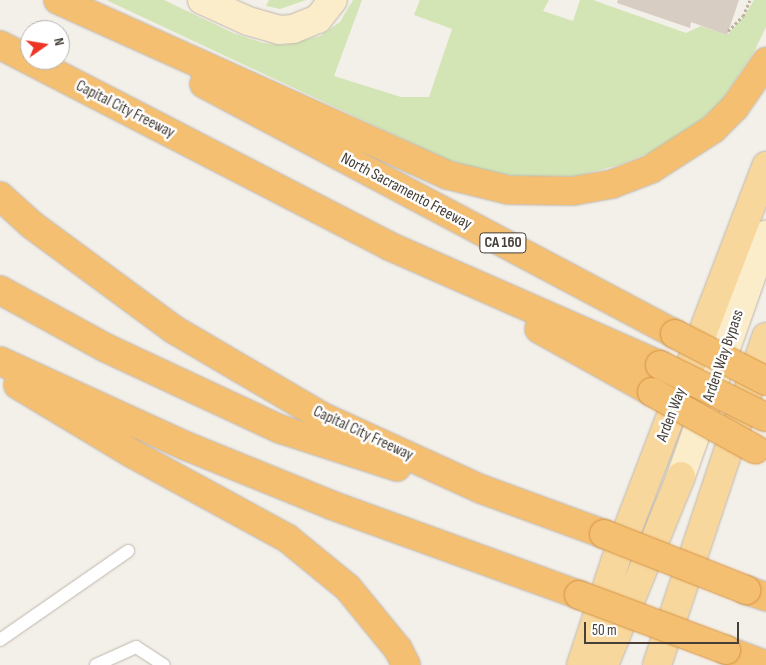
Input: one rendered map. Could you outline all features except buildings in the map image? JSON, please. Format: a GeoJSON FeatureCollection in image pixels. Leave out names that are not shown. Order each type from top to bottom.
{"type":"FeatureCollection","features":[{"type":"Feature","properties":{"kind":"highway","name":"North Sacramento Freeway"},"geometry":{"type":"LineString","coordinates":[[48,0],[766,381]]}},
{"type":"Feature","properties":{"kind":"highway"},"geometry":{"type":"LineString","coordinates":[[58,0],[447,175],[509,190],[573,191],[612,184],[651,169],[713,129],[735,106],[766,62]]}},
{"type":"Feature","properties":{"kind":"highway","name":"Capital City Freeway"},"geometry":{"type":"LineString","coordinates":[[0,45],[389,246],[660,365],[766,418]]}},
{"type":"Feature","properties":{"kind":"highway","name":"Capital City Freeway"},"geometry":{"type":"LineString","coordinates":[[0,196],[32,225],[173,329],[323,417],[514,501],[756,593]]}},
{"type":"Feature","properties":{"kind":"highway"},"geometry":{"type":"LineString","coordinates":[[389,246],[760,452]]}},
{"type":"Feature","properties":{"kind":"highway"},"geometry":{"type":"LineString","coordinates":[[0,290],[106,348],[280,429],[428,478],[514,501]]}},
{"type":"Feature","properties":{"kind":"highway"},"geometry":{"type":"LineString","coordinates":[[0,361],[186,446],[322,502],[766,665]]}},
{"type":"Feature","properties":{"kind":"highway"},"geometry":{"type":"LineString","coordinates":[[0,374],[131,453],[287,538],[348,588],[398,649],[406,665]]}},
{"type":"Feature","properties":{"kind":"main road"},"geometry":{"type":"LineString","coordinates":[[202,0],[248,21],[279,30],[292,29],[318,19],[333,0]]}},
{"type":"Feature","properties":{"kind":"main road","name":"Arden Way"},"geometry":{"type":"LineString","coordinates":[[581,665],[615,562],[766,166]]}},
{"type":"Feature","properties":{"kind":"main road","name":"Arden Way Bypass"},"geometry":{"type":"LineString","coordinates":[[681,476],[766,235]]}},
{"type":"Feature","properties":{"kind":"main road"},"geometry":{"type":"LineString","coordinates":[[657,665],[766,337]]}},
{"type":"Feature","properties":{"kind":"main road"},"geometry":{"type":"LineString","coordinates":[[604,665],[681,476]]}},
{"type":"Feature","properties":{"kind":"main road"},"geometry":{"type":"LineString","coordinates":[[623,665],[681,476]]}},
{"type":"Feature","properties":{"kind":"lane"},"geometry":{"type":"LineString","coordinates":[[0,640],[128,551]]}},
{"type":"Feature","properties":{"kind":"lane"},"geometry":{"type":"LineString","coordinates":[[96,665],[136,647],[164,665]]}},
{"type":"Feature","properties":{"kind":"path"},"geometry":{"type":"LineString","coordinates":[[728,31],[743,16],[750,0]]}},
{"type":"Feature","properties":{"kind":"green space"},"geometry":{"type":"Polygon","coordinates":[[[106,0],[164,0],[233,33],[263,43],[285,45],[320,36],[340,22],[353,0],[362,0],[334,76],[401,97],[429,97],[452,29],[414,15],[420,0],[549,0],[543,11],[573,21],[580,0],[593,0],[686,33],[701,26],[727,35],[743,18],[754,0],[766,0],[766,27],[754,52],[722,100],[699,122],[654,151],[619,165],[577,176],[524,177],[482,171],[446,159],[106,0]]]}},
{"type":"Feature","properties":{"kind":"green space"},"geometry":{"type":"Polygon","coordinates":[[[269,0],[306,0],[280,9],[266,6],[269,0]]]}}]}
